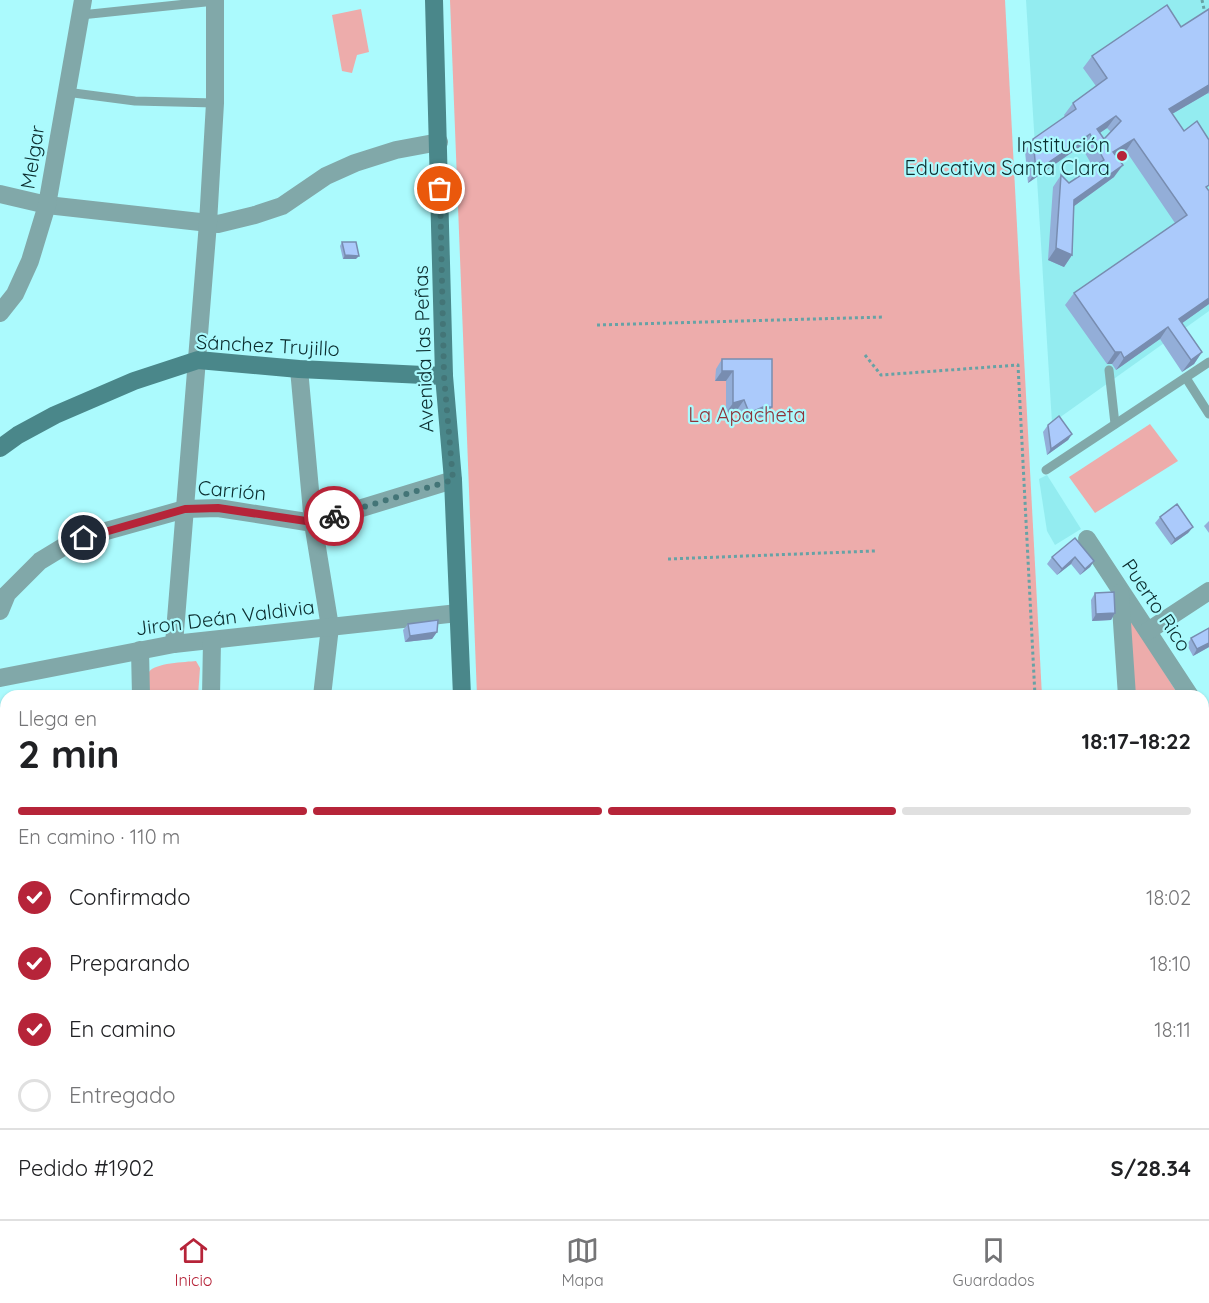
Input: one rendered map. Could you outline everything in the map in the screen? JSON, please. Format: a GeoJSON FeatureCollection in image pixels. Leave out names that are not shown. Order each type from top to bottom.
{"type":"FeatureCollection","features":[{"type":"Feature","properties":{"kind":"street"},"geometry":{"type":"LineString","coordinates":[[174,644],[208,223],[215,103],[214,0]]}},
{"type":"Feature","properties":{"kind":"street","name":"Avenida las Peñas"},"geometry":{"type":"LineString","coordinates":[[434,0],[444,376],[453,480],[462,690]]}},
{"type":"Feature","properties":{"kind":"street","name":"Melgar"},"geometry":{"type":"LineString","coordinates":[[0,313],[15,294],[30,261],[47,205],[82,8]]}},
{"type":"Feature","properties":{"kind":"street"},"geometry":{"type":"LineString","coordinates":[[0,194],[47,205],[218,224],[282,206],[326,176],[354,163],[396,150],[439,142]]}},
{"type":"Feature","properties":{"kind":"street","name":"Sánchez Trujillo"},"geometry":{"type":"LineString","coordinates":[[0,448],[18,435],[55,415],[134,381],[198,360],[299,369],[444,376]]}},
{"type":"Feature","properties":{"kind":"street"},"geometry":{"type":"LineString","coordinates":[[299,369],[313,522],[330,627],[323,690]]}},
{"type":"Feature","properties":{"kind":"street","name":"Carrión"},"geometry":{"type":"LineString","coordinates":[[0,610],[7,594],[40,561],[68,544],[99,533],[185,509],[218,508],[313,522],[453,480]]}},
{"type":"Feature","properties":{"kind":"street","name":"Puerto Rico"},"geometry":{"type":"LineString","coordinates":[[1087,539],[1186,690]]}},
{"type":"Feature","properties":{"kind":"street"},"geometry":{"type":"LineString","coordinates":[[1120,591],[1126,690]]}},
{"type":"Feature","properties":{"kind":"street"},"geometry":{"type":"LineString","coordinates":[[1148,631],[1209,591]]}},
{"type":"Feature","properties":{"kind":"street","name":"Jiron Deán Valdivia"},"geometry":{"type":"LineString","coordinates":[[0,678],[174,644],[458,613]]}},
{"type":"Feature","properties":{"kind":"street"},"geometry":{"type":"LineString","coordinates":[[211,690],[212,641]]}},
{"type":"Feature","properties":{"kind":"street"},"geometry":{"type":"LineString","coordinates":[[140,650],[141,690]]}},
{"type":"Feature","properties":{"kind":"lane"},"geometry":{"type":"LineString","coordinates":[[82,8],[214,0]]}},
{"type":"Feature","properties":{"kind":"lane"},"geometry":{"type":"LineString","coordinates":[[66,92],[135,101],[215,103]]}},
{"type":"Feature","properties":{"kind":"lane"},"geometry":{"type":"LineString","coordinates":[[1046,470],[1209,362]]}},
{"type":"Feature","properties":{"kind":"lane"},"geometry":{"type":"LineString","coordinates":[[1108,370],[1115,424]]}},
{"type":"Feature","properties":{"kind":"lane"},"geometry":{"type":"LineString","coordinates":[[1186,378],[1209,414]]}},
{"type":"Feature","properties":{"kind":"path"},"geometry":{"type":"LineString","coordinates":[[1202,0],[1209,17]]}},
{"type":"Feature","properties":{"kind":"path"},"geometry":{"type":"LineString","coordinates":[[597,325],[884,317]]}},
{"type":"Feature","properties":{"kind":"path"},"geometry":{"type":"LineString","coordinates":[[865,355],[880,375],[1018,366],[1035,690]]}},
{"type":"Feature","properties":{"kind":"path"},"geometry":{"type":"LineString","coordinates":[[668,559],[875,551]]}},
{"type":"Feature","properties":{"kind":"shaded area","name":"Institución Educativa Santa Clara"},"geometry":{"type":"Polygon","coordinates":[[[1026,0],[1209,0],[1209,311],[1052,423],[1026,0]]]}},
{"type":"Feature","properties":{"kind":"shaded area"},"geometry":{"type":"Polygon","coordinates":[[[1047,475],[1081,529],[1055,545],[1047,531],[1039,479],[1047,475]]]}},
{"type":"Feature","properties":{"kind":"green space","name":"La Apacheta"},"geometry":{"type":"Polygon","coordinates":[[[450,0],[1005,0],[1042,690],[477,690],[450,0]]]}},
{"type":"Feature","properties":{"kind":"green space"},"geometry":{"type":"Polygon","coordinates":[[[361,9],[369,52],[357,55],[352,73],[342,71],[332,15],[361,9]]]}},
{"type":"Feature","properties":{"kind":"green space"},"geometry":{"type":"Polygon","coordinates":[[[1150,424],[1178,461],[1095,513],[1069,477],[1150,424]]]}},
{"type":"Feature","properties":{"kind":"green space"},"geometry":{"type":"Polygon","coordinates":[[[1125,610],[1175,690],[1130,690],[1125,610]]]}},
{"type":"Feature","properties":{"kind":"green space"},"geometry":{"type":"Polygon","coordinates":[[[196,661],[200,668],[198,690],[148,690],[149,672],[157,667],[196,661]]]}},
{"type":"Feature","properties":{"kind":"building"},"geometry":{"type":"Polygon","coordinates":[[[1167,5],[1181,27],[1209,9],[1209,85],[1169,109],[1184,131],[1197,121],[1209,140],[1209,185],[1206,187],[1209,191],[1209,298],[1179,319],[1202,352],[1191,360],[1168,327],[1124,358],[1121,352],[1115,352],[1074,293],[1187,215],[1134,139],[1113,152],[1123,165],[1074,200],[1072,255],[1056,248],[1061,175],[1069,183],[1104,160],[1090,134],[1036,171],[1033,139],[1076,109],[1073,103],[1107,78],[1092,56],[1167,5]],[[1116,116],[1097,129],[1104,139],[1121,121],[1116,116]]]}},
{"type":"Feature","properties":{"kind":"building"},"geometry":{"type":"Polygon","coordinates":[[[342,242],[356,242],[359,256],[345,255],[342,242]]]}},
{"type":"Feature","properties":{"kind":"building"},"geometry":{"type":"Polygon","coordinates":[[[722,359],[772,359],[772,407],[763,407],[754,411],[748,410],[744,400],[733,403],[733,371],[722,371],[722,359]]]}},
{"type":"Feature","properties":{"kind":"building"},"geometry":{"type":"Polygon","coordinates":[[[1059,416],[1072,434],[1051,449],[1048,425],[1059,416]]]}},
{"type":"Feature","properties":{"kind":"building"},"geometry":{"type":"Polygon","coordinates":[[[1177,504],[1193,527],[1175,539],[1160,517],[1177,504]]]}},
{"type":"Feature","properties":{"kind":"building"},"geometry":{"type":"Polygon","coordinates":[[[1075,538],[1094,561],[1085,569],[1075,557],[1062,569],[1052,557],[1075,538]]]}},
{"type":"Feature","properties":{"kind":"building"},"geometry":{"type":"Polygon","coordinates":[[[1114,592],[1115,613],[1096,614],[1095,593],[1114,592]]]}},
{"type":"Feature","properties":{"kind":"building"},"geometry":{"type":"Polygon","coordinates":[[[438,620],[437,632],[410,636],[408,624],[438,620]]]}},
{"type":"Feature","properties":{"kind":"building"},"geometry":{"type":"Polygon","coordinates":[[[1209,628],[1209,643],[1197,649],[1191,638],[1209,628]]]}},
{"type":"Feature","properties":{"kind":"way so far"},"geometry":{"type":"LineString","coordinates":[[334,516],[453,480],[444,376],[440,189]]}},
{"type":"Feature","properties":{"kind":"place","name":"Institución Educativa Santa Clara"},"geometry":{"type":"Point","coordinates":[1122,156]}},
{"type":"Feature","properties":{"kind":"route"},"geometry":{"type":"LineString","coordinates":[[84,538],[185,509],[218,508],[313,522],[334,516]]}}]}
